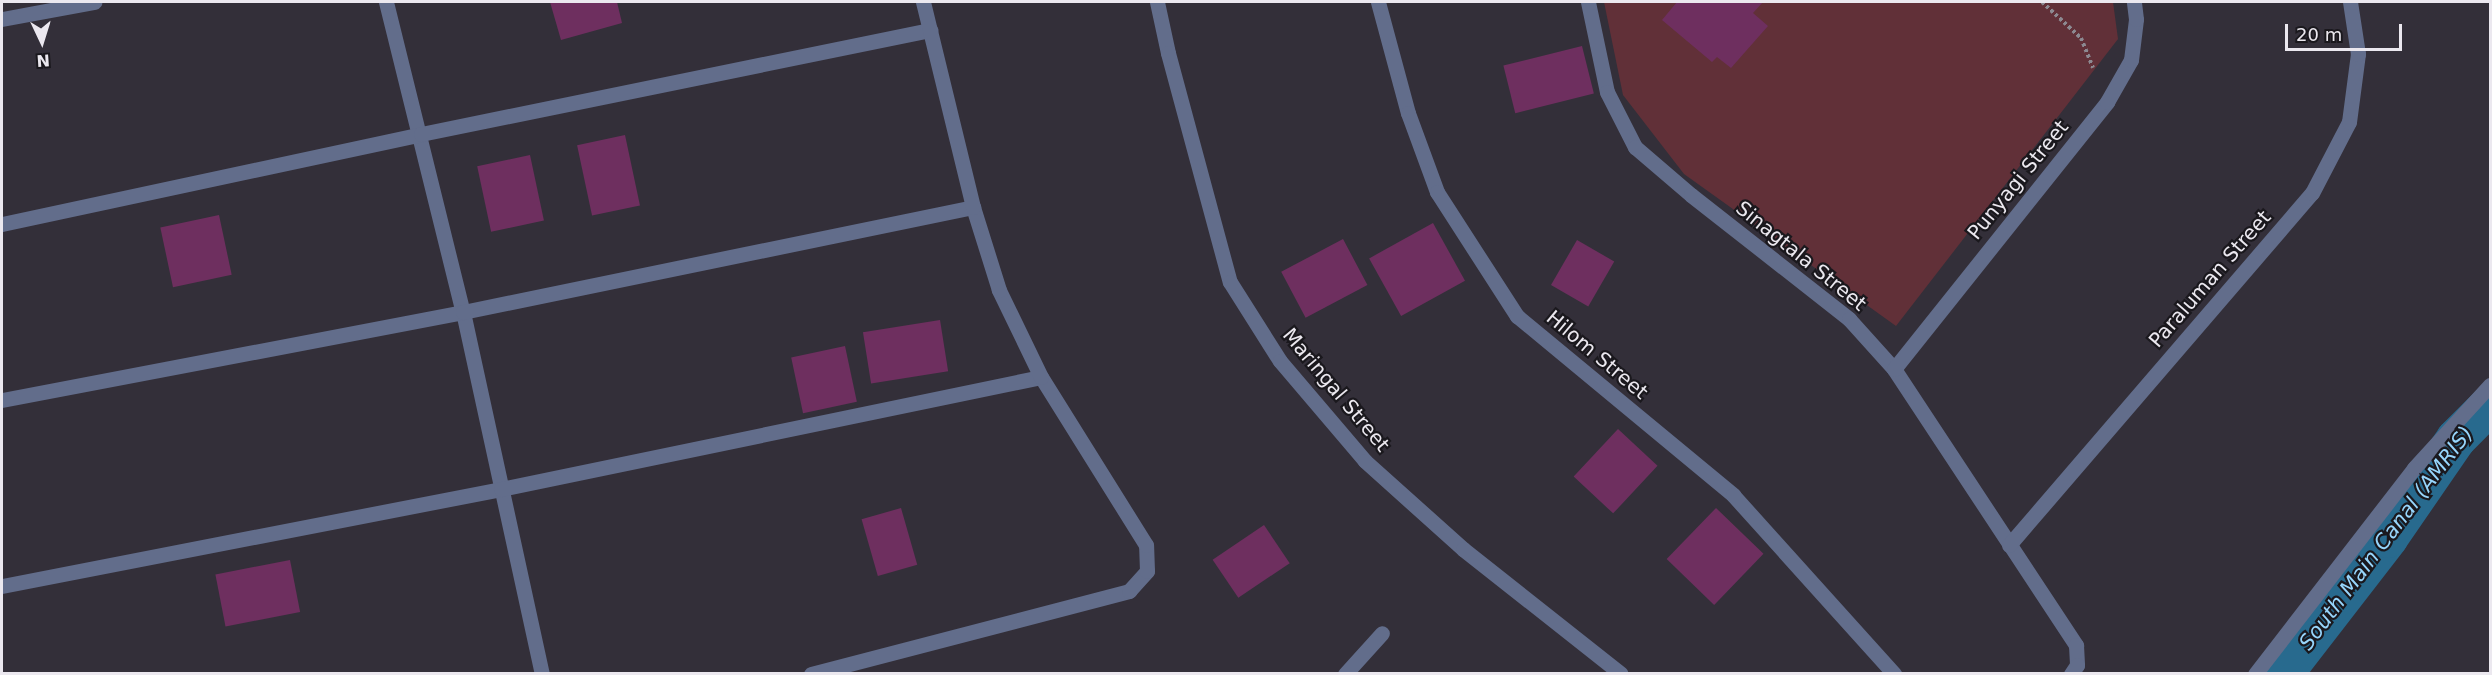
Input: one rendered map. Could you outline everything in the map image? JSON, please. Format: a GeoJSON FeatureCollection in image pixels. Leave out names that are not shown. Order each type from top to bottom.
{"type":"FeatureCollection","features":[{"type":"Feature","properties":{"kind":"street"},"geometry":{"type":"LineString","coordinates":[[2,19],[94,2]]}},
{"type":"Feature","properties":{"kind":"street"},"geometry":{"type":"LineString","coordinates":[[386,2],[421,134],[463,312],[543,674]]}},
{"type":"Feature","properties":{"kind":"street"},"geometry":{"type":"LineString","coordinates":[[811,674],[1129,591],[1147,571],[1146,545],[1041,377],[999,290],[973,207],[923,2]]}},
{"type":"Feature","properties":{"kind":"street","name":"Maringal Street"},"geometry":{"type":"LineString","coordinates":[[1157,2],[1168,53],[1230,282],[1280,361],[1365,461],[1463,549],[1621,674]]}},
{"type":"Feature","properties":{"kind":"street","name":"Hilom Street"},"geometry":{"type":"LineString","coordinates":[[1378,2],[1408,113],[1437,192],[1517,316],[1733,495],[1894,674]]}},
{"type":"Feature","properties":{"kind":"street","name":"Sinagtala Street"},"geometry":{"type":"LineString","coordinates":[[1588,2],[1607,92],[1635,147],[1691,195],[1849,319],[1894,369],[2076,645],[2074,669]]}},
{"type":"Feature","properties":{"kind":"street","name":"Punyagi Street"},"geometry":{"type":"LineString","coordinates":[[1894,369],[2107,102],[2132,60],[2136,19],[2134,2]]}},
{"type":"Feature","properties":{"kind":"street","name":"Paraluman Street"},"geometry":{"type":"LineString","coordinates":[[2009,545],[2312,193],[2349,122],[2358,54],[2350,2]]}},
{"type":"Feature","properties":{"kind":"street"},"geometry":{"type":"LineString","coordinates":[[2,224],[421,134],[930,30]]}},
{"type":"Feature","properties":{"kind":"street"},"geometry":{"type":"LineString","coordinates":[[2,400],[463,312],[973,207]]}},
{"type":"Feature","properties":{"kind":"street"},"geometry":{"type":"LineString","coordinates":[[2,586],[501,489],[1041,377]]}},
{"type":"Feature","properties":{"kind":"street"},"geometry":{"type":"LineString","coordinates":[[2255,674],[2414,468],[2490,385]]}},
{"type":"Feature","properties":{"kind":"street"},"geometry":{"type":"LineString","coordinates":[[1345,674],[1382,633]]}},
{"type":"Feature","properties":{"kind":"path"},"geometry":{"type":"LineString","coordinates":[[2042,2],[2081,38],[2107,102]]}},
{"type":"Feature","properties":{"kind":"shaded area"},"geometry":{"type":"Polygon","coordinates":[[[1604,2],[2113,2],[2118,39],[1896,326],[1684,174],[1623,95],[1604,2]]]}},
{"type":"Feature","properties":{"kind":"building"},"geometry":{"type":"Polygon","coordinates":[[[550,2],[617,2],[622,23],[561,40],[550,2]]]}},
{"type":"Feature","properties":{"kind":"building"},"geometry":{"type":"Polygon","coordinates":[[[1677,2],[1763,2],[1753,13],[1768,26],[1731,68],[1717,57],[1712,62],[1662,20],[1677,2]]]}},
{"type":"Feature","properties":{"kind":"building"},"geometry":{"type":"Polygon","coordinates":[[[1582,46],[1594,94],[1515,113],[1503,66],[1582,46]]]}},
{"type":"Feature","properties":{"kind":"building"},"geometry":{"type":"Polygon","coordinates":[[[625,135],[640,205],[592,216],[577,145],[625,135]]]}},
{"type":"Feature","properties":{"kind":"building"},"geometry":{"type":"Polygon","coordinates":[[[530,155],[544,221],[491,232],[477,166],[530,155]]]}},
{"type":"Feature","properties":{"kind":"building"},"geometry":{"type":"Polygon","coordinates":[[[219,215],[232,275],[173,287],[160,227],[219,215]]]}},
{"type":"Feature","properties":{"kind":"building"},"geometry":{"type":"Polygon","coordinates":[[[1433,223],[1465,281],[1401,316],[1369,258],[1433,223]]]}},
{"type":"Feature","properties":{"kind":"building"},"geometry":{"type":"Polygon","coordinates":[[[1343,239],[1367,285],[1306,318],[1281,272],[1343,239]]]}},
{"type":"Feature","properties":{"kind":"building"},"geometry":{"type":"Polygon","coordinates":[[[1577,240],[1614,262],[1588,307],[1551,285],[1577,240]]]}},
{"type":"Feature","properties":{"kind":"building"},"geometry":{"type":"Polygon","coordinates":[[[940,320],[948,371],[871,384],[863,332],[940,320]]]}},
{"type":"Feature","properties":{"kind":"building"},"geometry":{"type":"Polygon","coordinates":[[[845,346],[857,402],[803,413],[791,357],[845,346]]]}},
{"type":"Feature","properties":{"kind":"building"},"geometry":{"type":"Polygon","coordinates":[[[1618,429],[1657,466],[1613,513],[1574,477],[1618,429]]]}},
{"type":"Feature","properties":{"kind":"building"},"geometry":{"type":"Polygon","coordinates":[[[901,508],[917,565],[878,576],[862,519],[901,508]]]}},
{"type":"Feature","properties":{"kind":"building"},"geometry":{"type":"Polygon","coordinates":[[[1716,508],[1763,554],[1714,605],[1667,559],[1716,508]]]}},
{"type":"Feature","properties":{"kind":"building"},"geometry":{"type":"Polygon","coordinates":[[[1264,525],[1290,563],[1238,598],[1213,560],[1264,525]]]}},
{"type":"Feature","properties":{"kind":"building"},"geometry":{"type":"Polygon","coordinates":[[[290,560],[300,612],[226,627],[215,575],[290,560]]]}},
{"type":"Feature","properties":{"kind":"waterway","name":"South Main Canal (AMRIS)"},"geometry":{"type":"LineString","coordinates":[[2283,674],[2388,538],[2456,439],[2490,405]]}}]}
